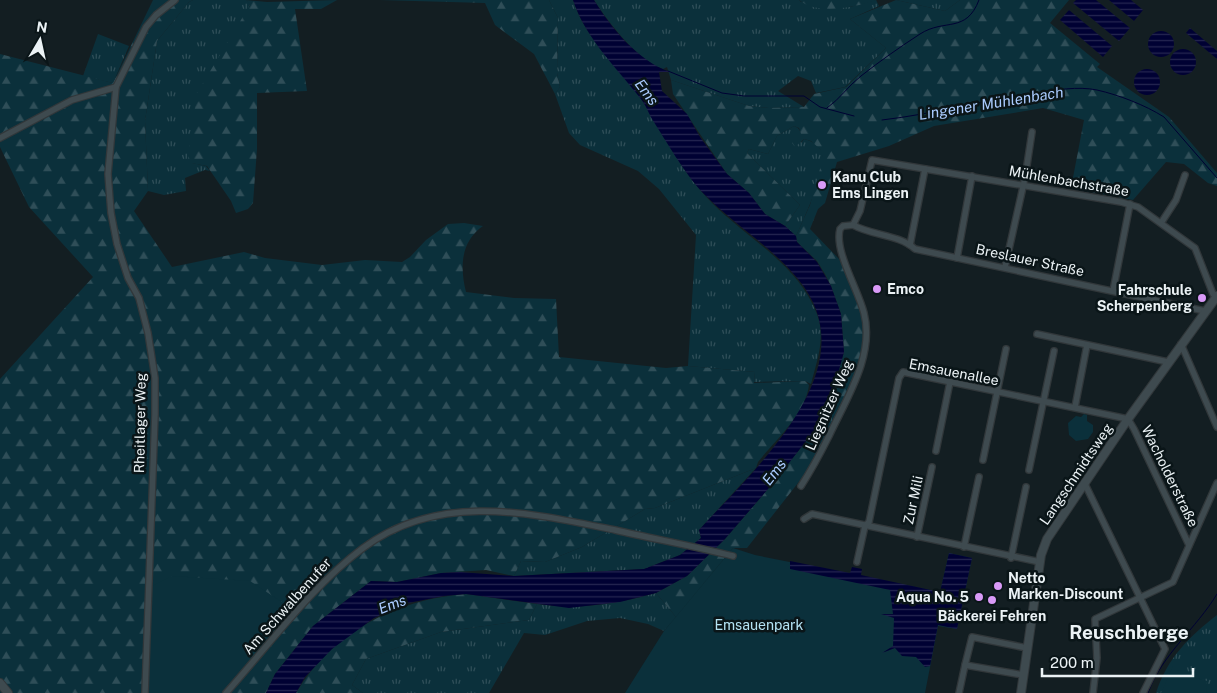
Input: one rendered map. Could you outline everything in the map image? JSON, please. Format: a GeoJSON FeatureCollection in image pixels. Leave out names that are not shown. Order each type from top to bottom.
{"type":"FeatureCollection","features":[{"type":"Feature","properties":{"kind":"street","name":"Rheitlager Weg"},"geometry":{"type":"LineString","coordinates":[[145,693],[155,381],[148,333],[139,298],[123,265],[111,213],[108,174],[116,87],[146,27],[156,15],[175,0]]}},
{"type":"Feature","properties":{"kind":"street"},"geometry":{"type":"LineString","coordinates":[[0,138],[72,100],[116,87]]}},
{"type":"Feature","properties":{"kind":"street"},"geometry":{"type":"LineString","coordinates":[[1005,267],[1032,132]]}},
{"type":"Feature","properties":{"kind":"street","name":"Mühlenbachstraße"},"geometry":{"type":"LineString","coordinates":[[853,225],[860,212],[872,160],[1022,184],[1130,204],[1161,223],[1195,248],[1213,294],[1217,296]]}},
{"type":"Feature","properties":{"kind":"street"},"geometry":{"type":"LineString","coordinates":[[910,245],[925,169]]}},
{"type":"Feature","properties":{"kind":"street"},"geometry":{"type":"LineString","coordinates":[[1161,223],[1176,200],[1184,175]]}},
{"type":"Feature","properties":{"kind":"street"},"geometry":{"type":"LineString","coordinates":[[957,258],[972,176]]}},
{"type":"Feature","properties":{"kind":"street"},"geometry":{"type":"LineString","coordinates":[[1113,291],[1130,204]]}},
{"type":"Feature","properties":{"kind":"street","name":"Breslauer Straße"},"geometry":{"type":"LineString","coordinates":[[853,225],[903,240],[915,249],[1205,311]]}},
{"type":"Feature","properties":{"kind":"street","name":"Liegnitzer Weg"},"geometry":{"type":"LineString","coordinates":[[801,486],[817,463],[847,401],[864,352],[865,315],[842,254],[839,240],[840,229],[843,226],[853,225]]}},
{"type":"Feature","properties":{"kind":"street","name":"Langschmidtsweg"},"geometry":{"type":"LineString","coordinates":[[1021,693],[1040,562],[1047,539],[1084,481],[1217,296]]}},
{"type":"Feature","properties":{"kind":"street"},"geometry":{"type":"LineString","coordinates":[[1037,334],[1168,362]]}},
{"type":"Feature","properties":{"kind":"street"},"geometry":{"type":"LineString","coordinates":[[1181,344],[1217,427]]}},
{"type":"Feature","properties":{"kind":"street"},"geometry":{"type":"LineString","coordinates":[[1075,407],[1087,345]]}},
{"type":"Feature","properties":{"kind":"street"},"geometry":{"type":"LineString","coordinates":[[983,460],[1006,349]]}},
{"type":"Feature","properties":{"kind":"street"},"geometry":{"type":"LineString","coordinates":[[1029,470],[1054,351]]}},
{"type":"Feature","properties":{"kind":"street","name":"Emsauenallee"},"geometry":{"type":"LineString","coordinates":[[865,526],[869,522],[900,375],[903,372],[1128,419]]}},
{"type":"Feature","properties":{"kind":"street"},"geometry":{"type":"LineString","coordinates":[[936,451],[950,382]]}},
{"type":"Feature","properties":{"kind":"street","name":"Wacholderstraße"},"geometry":{"type":"LineString","coordinates":[[1128,419],[1189,545]]}},
{"type":"Feature","properties":{"kind":"street","name":"Zur Mili"},"geometry":{"type":"LineString","coordinates":[[917,537],[932,468]]}},
{"type":"Feature","properties":{"kind":"street"},"geometry":{"type":"LineString","coordinates":[[964,547],[979,477]]}},
{"type":"Feature","properties":{"kind":"street"},"geometry":{"type":"LineString","coordinates":[[1084,481],[1165,649],[1143,693]]}},
{"type":"Feature","properties":{"kind":"street"},"geometry":{"type":"LineString","coordinates":[[1093,693],[1097,658],[1096,619],[1140,597],[1148,596],[1173,582],[1217,483]]}},
{"type":"Feature","properties":{"kind":"street"},"geometry":{"type":"LineString","coordinates":[[1011,558],[1026,487]]}},
{"type":"Feature","properties":{"kind":"street","name":"Am Schwalbenufer"},"geometry":{"type":"LineString","coordinates":[[226,693],[332,574],[365,547],[392,531],[427,518],[484,510],[535,514],[733,556]]}},
{"type":"Feature","properties":{"kind":"street"},"geometry":{"type":"LineString","coordinates":[[804,519],[812,514],[1011,558],[1040,562]]}},
{"type":"Feature","properties":{"kind":"street"},"geometry":{"type":"LineString","coordinates":[[857,562],[865,526]]}},
{"type":"Feature","properties":{"kind":"street"},"geometry":{"type":"LineString","coordinates":[[959,693],[972,637],[1027,648]]}},
{"type":"Feature","properties":{"kind":"street"},"geometry":{"type":"LineString","coordinates":[[965,665],[1023,675]]}},
{"type":"Feature","properties":{"kind":"street"},"geometry":{"type":"LineString","coordinates":[[0,684],[8,693]]}},
{"type":"Feature","properties":{"kind":"green space"},"geometry":{"type":"Polygon","coordinates":[[[153,0],[193,0],[189,2],[157,41],[145,121],[148,191],[134,211],[172,267],[244,252],[265,258],[322,265],[365,260],[402,262],[410,257],[426,240],[448,224],[464,223],[483,226],[475,232],[466,248],[463,274],[466,292],[514,298],[556,299],[559,357],[666,368],[688,366],[755,372],[754,383],[805,381],[809,385],[802,406],[796,416],[758,462],[756,468],[655,508],[645,509],[582,547],[545,562],[521,561],[514,576],[486,570],[441,573],[397,582],[371,581],[313,626],[275,674],[266,693],[0,693],[0,379],[93,277],[29,207],[0,147],[0,54],[113,83],[153,0]]]}},
{"type":"Feature","properties":{"kind":"green space"},"geometry":{"type":"Polygon","coordinates":[[[193,0],[246,0],[250,4],[192,163],[206,166],[210,171],[205,170],[185,178],[186,191],[164,195],[148,191],[145,121],[157,41],[189,2],[193,0]]]}},
{"type":"Feature","properties":{"kind":"green space"},"geometry":{"type":"Polygon","coordinates":[[[246,0],[267,2],[337,0],[321,9],[295,9],[307,91],[257,93],[257,149],[253,203],[248,209],[236,213],[231,201],[207,166],[191,163],[188,155],[197,93],[250,5],[246,0]]]}},
{"type":"Feature","properties":{"kind":"green space"},"geometry":{"type":"Polygon","coordinates":[[[380,0],[549,0],[558,18],[557,73],[560,87],[555,94],[534,54],[495,25],[485,3],[380,0]]]}},
{"type":"Feature","properties":{"kind":"green space"},"geometry":{"type":"Polygon","coordinates":[[[549,0],[573,0],[586,28],[634,89],[693,181],[731,221],[781,262],[807,295],[817,314],[821,332],[820,349],[811,384],[805,381],[754,382],[755,372],[688,366],[696,235],[659,189],[638,171],[580,145],[569,133],[555,94],[560,87],[557,73],[558,18],[549,0]]]}},
{"type":"Feature","properties":{"kind":"green space"},"geometry":{"type":"Polygon","coordinates":[[[594,0],[799,0],[801,2],[850,7],[876,0],[879,6],[850,19],[886,48],[845,87],[816,93],[811,81],[798,76],[778,91],[804,107],[769,108],[749,106],[671,80],[667,67],[663,69],[643,58],[624,40],[594,0]]]}},
{"type":"Feature","properties":{"kind":"green space"},"geometry":{"type":"Polygon","coordinates":[[[799,0],[877,0],[837,9],[826,9],[807,5],[799,0]]]}},
{"type":"Feature","properties":{"kind":"green space"},"geometry":{"type":"Polygon","coordinates":[[[896,0],[960,0],[945,11],[896,0]]]}},
{"type":"Feature","properties":{"kind":"green space"},"geometry":{"type":"Polygon","coordinates":[[[896,0],[945,11],[960,0],[1069,0],[1050,23],[1100,64],[1097,67],[1169,117],[1217,173],[1217,186],[1208,183],[1184,164],[1166,162],[1133,200],[1071,188],[1084,120],[1043,108],[934,126],[889,146],[837,162],[825,203],[818,209],[810,229],[839,259],[859,299],[864,333],[863,352],[846,400],[842,404],[838,403],[833,391],[844,352],[841,314],[825,274],[817,261],[797,242],[796,236],[810,205],[823,158],[820,149],[811,141],[804,139],[795,147],[792,143],[801,134],[799,128],[794,126],[777,136],[768,154],[749,149],[747,153],[800,205],[785,226],[765,214],[749,193],[727,174],[673,94],[671,80],[749,106],[769,108],[804,107],[814,94],[846,87],[886,48],[850,19],[896,0]]]}},
{"type":"Feature","properties":{"kind":"green space"},"geometry":{"type":"Polygon","coordinates":[[[98,34],[129,46],[113,83],[83,76],[98,34]]]}},
{"type":"Feature","properties":{"kind":"green space"},"geometry":{"type":"Polygon","coordinates":[[[794,126],[802,134],[801,143],[804,139],[811,141],[819,147],[823,157],[821,174],[796,236],[785,226],[800,205],[747,153],[749,149],[768,154],[777,136],[794,126]]]}},
{"type":"Feature","properties":{"kind":"green space"},"geometry":{"type":"Polygon","coordinates":[[[833,391],[838,403],[842,404],[832,427],[821,422],[833,391]]]}},
{"type":"Feature","properties":{"kind":"green space"},"geometry":{"type":"Polygon","coordinates":[[[1084,414],[1087,415],[1087,421],[1093,425],[1093,432],[1088,439],[1076,441],[1069,435],[1068,423],[1076,416],[1081,417],[1084,414]]]}},
{"type":"Feature","properties":{"kind":"green space"},"geometry":{"type":"Polygon","coordinates":[[[821,422],[832,427],[816,460],[747,548],[733,548],[676,617],[656,593],[687,576],[725,539],[774,482],[821,422]]]}},
{"type":"Feature","properties":{"kind":"green space"},"geometry":{"type":"Polygon","coordinates":[[[756,468],[699,530],[701,538],[680,555],[644,569],[514,576],[521,561],[545,562],[582,547],[645,509],[655,508],[756,468]]]}},
{"type":"Feature","properties":{"kind":"green space","name":"Emsauenpark"},"geometry":{"type":"Polygon","coordinates":[[[733,548],[755,555],[940,592],[949,553],[972,558],[957,629],[938,626],[925,693],[625,693],[664,631],[733,548]]]}},
{"type":"Feature","properties":{"kind":"green space"},"geometry":{"type":"Polygon","coordinates":[[[172,576],[250,581],[294,610],[223,693],[148,693],[152,586],[172,576]]]}},
{"type":"Feature","properties":{"kind":"green space"},"geometry":{"type":"Polygon","coordinates":[[[656,593],[676,617],[664,631],[648,624],[620,618],[587,621],[545,635],[524,633],[489,693],[363,693],[352,685],[366,659],[441,632],[529,620],[537,604],[552,606],[597,605],[656,593]]]}},
{"type":"Feature","properties":{"kind":"green space"},"geometry":{"type":"Polygon","coordinates":[[[466,594],[537,604],[529,620],[441,632],[366,659],[352,685],[363,693],[296,693],[311,671],[328,652],[347,636],[369,622],[391,611],[415,603],[440,597],[466,594]]]}},
{"type":"Feature","properties":{"kind":"green space"},"geometry":{"type":"Polygon","coordinates":[[[1217,615],[1217,693],[1156,693],[1166,669],[1180,649],[1217,615]]]}},
{"type":"Feature","properties":{"kind":"green space"},"geometry":{"type":"Polygon","coordinates":[[[1173,666],[1184,675],[1207,681],[1206,693],[1161,693],[1173,666]]]}},
{"type":"Feature","properties":{"kind":"water","name":"Ems"},"geometry":{"type":"Polygon","coordinates":[[[573,0],[594,0],[617,32],[636,52],[658,67],[670,72],[659,72],[662,91],[687,114],[700,137],[727,174],[749,193],[765,214],[785,226],[796,236],[797,242],[817,262],[831,286],[841,314],[844,352],[833,391],[821,422],[774,482],[725,539],[687,576],[656,593],[620,602],[569,608],[466,594],[408,603],[374,618],[332,649],[305,677],[296,693],[266,693],[275,674],[313,626],[371,581],[397,582],[441,573],[460,572],[514,576],[644,569],[680,555],[701,538],[699,530],[749,477],[775,446],[797,414],[814,380],[821,346],[817,312],[798,279],[776,256],[715,204],[696,185],[652,119],[643,101],[594,40],[573,0]]]}},
{"type":"Feature","properties":{"kind":"water"},"geometry":{"type":"Polygon","coordinates":[[[1076,0],[1096,0],[1130,28],[1119,41],[1073,3],[1076,0]]]}},
{"type":"Feature","properties":{"kind":"water"},"geometry":{"type":"Polygon","coordinates":[[[1109,0],[1131,0],[1143,10],[1134,21],[1109,0]]]}},
{"type":"Feature","properties":{"kind":"water"},"geometry":{"type":"Polygon","coordinates":[[[1069,10],[1112,46],[1103,57],[1060,20],[1069,10]]]}},
{"type":"Feature","properties":{"kind":"water"},"geometry":{"type":"Polygon","coordinates":[[[1190,28],[1217,51],[1217,59],[1186,33],[1190,28]]]}},
{"type":"Feature","properties":{"kind":"water"},"geometry":{"type":"Polygon","coordinates":[[[1161,31],[1170,35],[1174,44],[1170,53],[1161,57],[1152,53],[1148,44],[1152,35],[1161,31]]]}},
{"type":"Feature","properties":{"kind":"water"},"geometry":{"type":"Polygon","coordinates":[[[1183,49],[1192,53],[1196,62],[1192,71],[1183,75],[1174,71],[1170,62],[1174,53],[1183,49]]]}},
{"type":"Feature","properties":{"kind":"water"},"geometry":{"type":"Polygon","coordinates":[[[1147,69],[1156,73],[1160,82],[1156,91],[1147,95],[1138,91],[1134,82],[1138,73],[1147,69]]]}},
{"type":"Feature","properties":{"kind":"water"},"geometry":{"type":"Polygon","coordinates":[[[949,553],[972,558],[957,629],[938,625],[930,666],[925,667],[916,657],[902,656],[895,648],[882,653],[893,646],[894,618],[881,614],[893,614],[890,590],[790,569],[790,561],[850,573],[852,567],[862,569],[861,575],[940,592],[949,553]]]}},
{"type":"Feature","properties":{"kind":"waterway"},"geometry":{"type":"LineString","coordinates":[[827,108],[861,76],[890,54],[929,29],[954,24],[968,17],[974,11],[979,0]]}},
{"type":"Feature","properties":{"kind":"waterway","name":"Lingener Mühlenbach"},"geometry":{"type":"LineString","coordinates":[[668,71],[722,93],[744,96],[804,96],[820,107],[854,116]]}},
{"type":"Feature","properties":{"kind":"waterway","name":"Lingener Mühlenbach"},"geometry":{"type":"LineString","coordinates":[[882,120],[1051,91],[1074,88],[1097,90],[1132,101],[1164,117],[1217,178]]}},
{"type":"Feature","properties":{"kind":"waterway"},"geometry":{"type":"LineString","coordinates":[[1148,693],[1154,679],[1170,654],[1209,607],[1217,594]]}},
{"type":"Feature","properties":{"kind":"place","name":"Kanu Club Ems Lingen"},"geometry":{"type":"Point","coordinates":[822,185]}},
{"type":"Feature","properties":{"kind":"place","name":"Emco"},"geometry":{"type":"Point","coordinates":[877,289]}},
{"type":"Feature","properties":{"kind":"place","name":"Fahrschule Scherpenberg"},"geometry":{"type":"Point","coordinates":[1202,298]}},
{"type":"Feature","properties":{"kind":"place","name":"Netto Marken-Discount"},"geometry":{"type":"Point","coordinates":[998,586]}},
{"type":"Feature","properties":{"kind":"place","name":"Aqua No. 5"},"geometry":{"type":"Point","coordinates":[979,597]}},
{"type":"Feature","properties":{"kind":"place","name":"Bäckerei Fehren"},"geometry":{"type":"Point","coordinates":[992,600]}},
{"type":"Feature","properties":{"kind":"district","name":"Reuschberge"},"geometry":{"type":"Point","coordinates":[1129,632]}}]}
